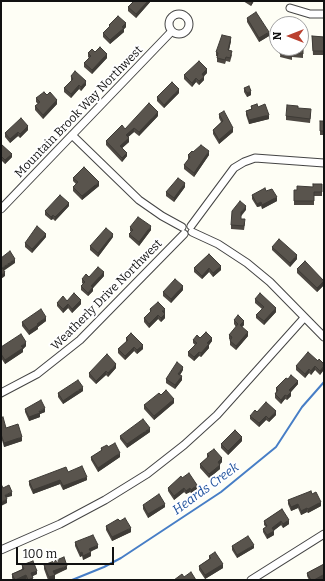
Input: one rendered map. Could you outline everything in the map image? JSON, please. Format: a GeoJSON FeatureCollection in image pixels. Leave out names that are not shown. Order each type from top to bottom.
{"type":"FeatureCollection","features":[{"type":"Feature","properties":{"kind":"street"},"geometry":{"type":"LineString","coordinates":[[290,8],[310,14],[324,14]]}},
{"type":"Feature","properties":{"kind":"street","name":"Mountain Brook Way Northwest"},"geometry":{"type":"LineString","coordinates":[[1,209],[172,32]]}},
{"type":"Feature","properties":{"kind":"street"},"geometry":{"type":"LineString","coordinates":[[72,135],[139,200],[189,235],[191,229],[234,168],[244,162],[255,158],[324,163]]}},
{"type":"Feature","properties":{"kind":"street"},"geometry":{"type":"LineString","coordinates":[[191,229],[247,263],[270,282],[324,337]]}},
{"type":"Feature","properties":{"kind":"street","name":"Weatherly Drive Northwest"},"geometry":{"type":"LineString","coordinates":[[1,393],[37,374],[80,340],[183,230]]}},
{"type":"Feature","properties":{"kind":"street"},"geometry":{"type":"LineString","coordinates":[[1,550],[60,524],[106,500],[184,445],[217,415],[304,318]]}},
{"type":"Feature","properties":{"kind":"street"},"geometry":{"type":"LineString","coordinates":[[251,580],[324,534]]}},
{"type":"Feature","properties":{"kind":"building"},"geometry":{"type":"Polygon","coordinates":[[[134,1],[148,1],[136,14],[128,7],[134,1]]]}},
{"type":"Feature","properties":{"kind":"building"},"geometry":{"type":"Polygon","coordinates":[[[256,12],[269,32],[259,38],[247,18],[256,12]]]}},
{"type":"Feature","properties":{"kind":"building"},"geometry":{"type":"Polygon","coordinates":[[[118,16],[126,23],[122,27],[124,28],[110,40],[103,33],[118,16]]]}},
{"type":"Feature","properties":{"kind":"building"},"geometry":{"type":"Polygon","coordinates":[[[222,35],[231,37],[228,50],[232,51],[230,58],[226,57],[225,60],[217,58],[218,53],[216,52],[222,35]]]}},
{"type":"Feature","properties":{"kind":"building"},"geometry":{"type":"Polygon","coordinates":[[[312,36],[324,37],[324,51],[313,51],[312,36]]]}},
{"type":"Feature","properties":{"kind":"building"},"geometry":{"type":"Polygon","coordinates":[[[100,47],[107,54],[92,70],[84,63],[91,56],[88,53],[92,49],[95,52],[100,47]]]}},
{"type":"Feature","properties":{"kind":"building"},"geometry":{"type":"Polygon","coordinates":[[[199,61],[207,69],[202,74],[204,77],[199,81],[196,78],[192,83],[184,75],[199,61]]]}},
{"type":"Feature","properties":{"kind":"building"},"geometry":{"type":"Polygon","coordinates":[[[75,71],[86,81],[81,87],[79,85],[71,94],[64,88],[73,79],[71,76],[75,71]]]}},
{"type":"Feature","properties":{"kind":"building"},"geometry":{"type":"Polygon","coordinates":[[[172,82],[179,89],[164,105],[157,97],[172,82]]]}},
{"type":"Feature","properties":{"kind":"building"},"geometry":{"type":"Polygon","coordinates":[[[249,86],[251,91],[247,93],[244,88],[249,86]]]}},
{"type":"Feature","properties":{"kind":"building"},"geometry":{"type":"Polygon","coordinates":[[[44,92],[47,95],[50,92],[57,100],[43,115],[35,106],[40,102],[36,98],[44,92]]]}},
{"type":"Feature","properties":{"kind":"building"},"geometry":{"type":"Polygon","coordinates":[[[149,103],[158,112],[139,132],[134,128],[126,135],[129,138],[120,146],[127,153],[122,158],[106,141],[122,125],[125,129],[149,103]]]}},
{"type":"Feature","properties":{"kind":"building"},"geometry":{"type":"Polygon","coordinates":[[[257,104],[258,107],[265,104],[269,115],[249,120],[246,111],[252,109],[251,106],[257,104]]]}},
{"type":"Feature","properties":{"kind":"building"},"geometry":{"type":"Polygon","coordinates":[[[287,105],[311,109],[310,119],[286,116],[287,105]]]}},
{"type":"Feature","properties":{"kind":"building"},"geometry":{"type":"Polygon","coordinates":[[[224,111],[233,128],[219,140],[213,130],[223,121],[219,114],[224,111]]]}},
{"type":"Feature","properties":{"kind":"building"},"geometry":{"type":"Polygon","coordinates":[[[21,118],[28,126],[20,134],[18,132],[10,139],[5,133],[21,118]]]}},
{"type":"Feature","properties":{"kind":"building"},"geometry":{"type":"Polygon","coordinates":[[[320,121],[324,121],[324,131],[320,131],[320,121]]]}},
{"type":"Feature","properties":{"kind":"building"},"geometry":{"type":"Polygon","coordinates":[[[1,144],[12,154],[5,160],[1,156],[1,144]]]}},
{"type":"Feature","properties":{"kind":"building"},"geometry":{"type":"Polygon","coordinates":[[[201,145],[209,151],[194,173],[184,165],[190,157],[188,155],[201,145]]]}},
{"type":"Feature","properties":{"kind":"building"},"geometry":{"type":"Polygon","coordinates":[[[84,167],[99,182],[82,196],[73,187],[78,182],[73,178],[84,167]]]}},
{"type":"Feature","properties":{"kind":"building"},"geometry":{"type":"Polygon","coordinates":[[[178,178],[185,183],[174,198],[166,192],[178,178]]]}},
{"type":"Feature","properties":{"kind":"building"},"geometry":{"type":"Polygon","coordinates":[[[313,184],[322,184],[322,192],[314,192],[314,201],[294,201],[294,190],[297,190],[297,186],[313,187],[313,184]]]}},
{"type":"Feature","properties":{"kind":"building"},"geometry":{"type":"Polygon","coordinates":[[[265,188],[266,191],[272,189],[277,197],[262,205],[261,202],[257,204],[252,195],[265,188]]]}},
{"type":"Feature","properties":{"kind":"building"},"geometry":{"type":"Polygon","coordinates":[[[60,195],[69,203],[55,217],[53,215],[51,217],[45,211],[60,195]]]}},
{"type":"Feature","properties":{"kind":"building"},"geometry":{"type":"Polygon","coordinates":[[[240,201],[246,206],[241,212],[241,219],[245,219],[244,226],[231,225],[232,211],[240,201]]]}},
{"type":"Feature","properties":{"kind":"building"},"geometry":{"type":"Polygon","coordinates":[[[138,217],[151,226],[139,242],[129,234],[133,230],[130,227],[138,217]]]}},
{"type":"Feature","properties":{"kind":"building"},"geometry":{"type":"Polygon","coordinates":[[[37,226],[46,234],[32,249],[25,243],[37,226]]]}},
{"type":"Feature","properties":{"kind":"building"},"geometry":{"type":"Polygon","coordinates":[[[106,228],[113,234],[98,253],[90,246],[106,228]]]}},
{"type":"Feature","properties":{"kind":"building"},"geometry":{"type":"Polygon","coordinates":[[[279,239],[297,255],[290,263],[272,247],[279,239]]]}},
{"type":"Feature","properties":{"kind":"building"},"geometry":{"type":"Polygon","coordinates":[[[10,251],[15,259],[2,268],[5,272],[1,275],[1,258],[10,251]]]}},
{"type":"Feature","properties":{"kind":"building"},"geometry":{"type":"Polygon","coordinates":[[[209,254],[221,266],[213,273],[209,268],[202,276],[194,268],[209,254]]]}},
{"type":"Feature","properties":{"kind":"building"},"geometry":{"type":"Polygon","coordinates":[[[305,261],[324,281],[317,288],[297,269],[305,261]]]}},
{"type":"Feature","properties":{"kind":"building"},"geometry":{"type":"Polygon","coordinates":[[[98,267],[104,272],[91,286],[93,287],[88,293],[81,286],[85,282],[82,279],[86,274],[89,277],[98,267]]]}},
{"type":"Feature","properties":{"kind":"building"},"geometry":{"type":"Polygon","coordinates":[[[175,279],[183,286],[171,299],[163,292],[175,279]]]}},
{"type":"Feature","properties":{"kind":"building"},"geometry":{"type":"Polygon","coordinates":[[[74,293],[81,300],[72,309],[68,304],[63,309],[57,303],[63,296],[67,301],[74,293]]]}},
{"type":"Feature","properties":{"kind":"building"},"geometry":{"type":"Polygon","coordinates":[[[260,293],[276,308],[264,321],[256,315],[264,307],[255,299],[260,293]]]}},
{"type":"Feature","properties":{"kind":"building"},"geometry":{"type":"Polygon","coordinates":[[[158,302],[165,309],[162,311],[165,314],[161,318],[158,315],[149,324],[144,318],[151,311],[150,309],[158,302]]]}},
{"type":"Feature","properties":{"kind":"building"},"geometry":{"type":"Polygon","coordinates":[[[41,309],[46,317],[29,331],[22,322],[41,309]]]}},
{"type":"Feature","properties":{"kind":"building"},"geometry":{"type":"Polygon","coordinates":[[[238,315],[244,321],[240,325],[248,332],[236,346],[230,341],[232,337],[229,335],[238,324],[234,320],[238,315]]]}},
{"type":"Feature","properties":{"kind":"building"},"geometry":{"type":"Polygon","coordinates":[[[206,332],[212,338],[201,353],[199,352],[194,357],[188,352],[197,343],[193,340],[197,335],[200,338],[206,332]]]}},
{"type":"Feature","properties":{"kind":"building"},"geometry":{"type":"Polygon","coordinates":[[[131,333],[143,345],[137,350],[134,347],[125,356],[118,349],[128,340],[126,338],[131,333]]]}},
{"type":"Feature","properties":{"kind":"building"},"geometry":{"type":"Polygon","coordinates":[[[21,334],[26,342],[21,346],[23,348],[5,360],[1,354],[1,347],[21,334]]]}},
{"type":"Feature","properties":{"kind":"building"},"geometry":{"type":"Polygon","coordinates":[[[308,352],[324,364],[320,371],[315,366],[311,371],[309,369],[305,374],[296,366],[308,352]]]}},
{"type":"Feature","properties":{"kind":"building"},"geometry":{"type":"Polygon","coordinates":[[[107,354],[116,364],[108,373],[106,371],[96,381],[89,373],[107,354]]]}},
{"type":"Feature","properties":{"kind":"building"},"geometry":{"type":"Polygon","coordinates":[[[177,362],[183,367],[178,374],[182,376],[175,385],[166,379],[177,362]]]}},
{"type":"Feature","properties":{"kind":"building"},"geometry":{"type":"Polygon","coordinates":[[[291,375],[298,381],[289,390],[291,392],[287,396],[285,395],[281,400],[275,394],[278,390],[276,388],[291,375]]]}},
{"type":"Feature","properties":{"kind":"building"},"geometry":{"type":"Polygon","coordinates":[[[78,380],[83,387],[63,401],[58,393],[78,380]]]}},
{"type":"Feature","properties":{"kind":"building"},"geometry":{"type":"Polygon","coordinates":[[[166,390],[174,399],[154,416],[144,405],[159,393],[161,395],[166,390]]]}},
{"type":"Feature","properties":{"kind":"building"},"geometry":{"type":"Polygon","coordinates":[[[41,400],[45,408],[39,411],[40,413],[29,417],[25,409],[41,400]]]}},
{"type":"Feature","properties":{"kind":"building"},"geometry":{"type":"Polygon","coordinates":[[[266,402],[276,411],[269,419],[266,416],[259,423],[250,416],[255,410],[257,412],[266,402]]]}},
{"type":"Feature","properties":{"kind":"building"},"geometry":{"type":"Polygon","coordinates":[[[3,417],[6,428],[18,424],[22,437],[4,443],[1,434],[1,418],[3,417]]]}},
{"type":"Feature","properties":{"kind":"building"},"geometry":{"type":"Polygon","coordinates":[[[143,419],[150,428],[127,444],[120,436],[143,419]]]}},
{"type":"Feature","properties":{"kind":"building"},"geometry":{"type":"Polygon","coordinates":[[[235,430],[242,437],[228,451],[221,444],[235,430]]]}},
{"type":"Feature","properties":{"kind":"building"},"geometry":{"type":"Polygon","coordinates":[[[115,443],[120,453],[98,468],[91,457],[102,450],[101,448],[107,445],[108,447],[115,443]]]}},
{"type":"Feature","properties":{"kind":"building"},"geometry":{"type":"Polygon","coordinates":[[[214,449],[222,458],[218,462],[220,465],[209,474],[200,464],[209,456],[207,454],[214,449]]]}},
{"type":"Feature","properties":{"kind":"building"},"geometry":{"type":"Polygon","coordinates":[[[82,466],[87,477],[63,486],[60,480],[33,490],[29,481],[66,467],[68,472],[82,466]]]}},
{"type":"Feature","properties":{"kind":"building"},"geometry":{"type":"Polygon","coordinates":[[[189,473],[197,485],[191,490],[190,488],[186,491],[184,488],[174,496],[168,488],[181,476],[182,478],[189,473]]]}},
{"type":"Feature","properties":{"kind":"building"},"geometry":{"type":"Polygon","coordinates":[[[1,484],[3,488],[9,485],[12,492],[5,495],[7,499],[1,502],[1,484]]]}},
{"type":"Feature","properties":{"kind":"building"},"geometry":{"type":"Polygon","coordinates":[[[311,491],[312,494],[316,492],[321,502],[301,511],[298,504],[291,507],[288,500],[311,491]]]}},
{"type":"Feature","properties":{"kind":"building"},"geometry":{"type":"Polygon","coordinates":[[[159,494],[165,504],[148,514],[143,505],[159,494]]]}},
{"type":"Feature","properties":{"kind":"building"},"geometry":{"type":"Polygon","coordinates":[[[282,509],[289,520],[283,524],[281,521],[272,528],[274,531],[267,535],[263,529],[267,526],[264,521],[282,509]]]}},
{"type":"Feature","properties":{"kind":"building"},"geometry":{"type":"Polygon","coordinates":[[[125,518],[131,528],[112,537],[106,526],[118,519],[120,521],[125,518]]]}},
{"type":"Feature","properties":{"kind":"building"},"geometry":{"type":"Polygon","coordinates":[[[93,535],[98,545],[89,549],[91,552],[83,556],[75,542],[93,535]]]}},
{"type":"Feature","properties":{"kind":"building"},"geometry":{"type":"Polygon","coordinates":[[[248,536],[254,545],[237,555],[232,546],[248,536]]]}},
{"type":"Feature","properties":{"kind":"building"},"geometry":{"type":"Polygon","coordinates":[[[215,552],[223,564],[205,575],[199,566],[211,558],[209,556],[215,552]]]}},
{"type":"Feature","properties":{"kind":"building"},"geometry":{"type":"Polygon","coordinates":[[[64,557],[67,566],[53,571],[55,575],[49,577],[44,565],[64,557]]]}},
{"type":"Feature","properties":{"kind":"building"},"geometry":{"type":"Polygon","coordinates":[[[33,561],[37,571],[31,573],[33,578],[28,580],[26,575],[15,580],[12,574],[24,569],[22,565],[33,561]]]}},
{"type":"Feature","properties":{"kind":"building"},"geometry":{"type":"Polygon","coordinates":[[[324,564],[324,577],[323,575],[311,580],[307,573],[324,564]]]}},
{"type":"Feature","properties":{"kind":"building"},"geometry":{"type":"Polygon","coordinates":[[[191,572],[196,580],[174,580],[182,574],[184,577],[191,572]]]}},
{"type":"Feature","properties":{"kind":"waterway","name":"Heards Creek"},"geometry":{"type":"LineString","coordinates":[[72,580],[104,567],[121,558],[221,492],[276,447],[302,407],[324,382]]}}]}
